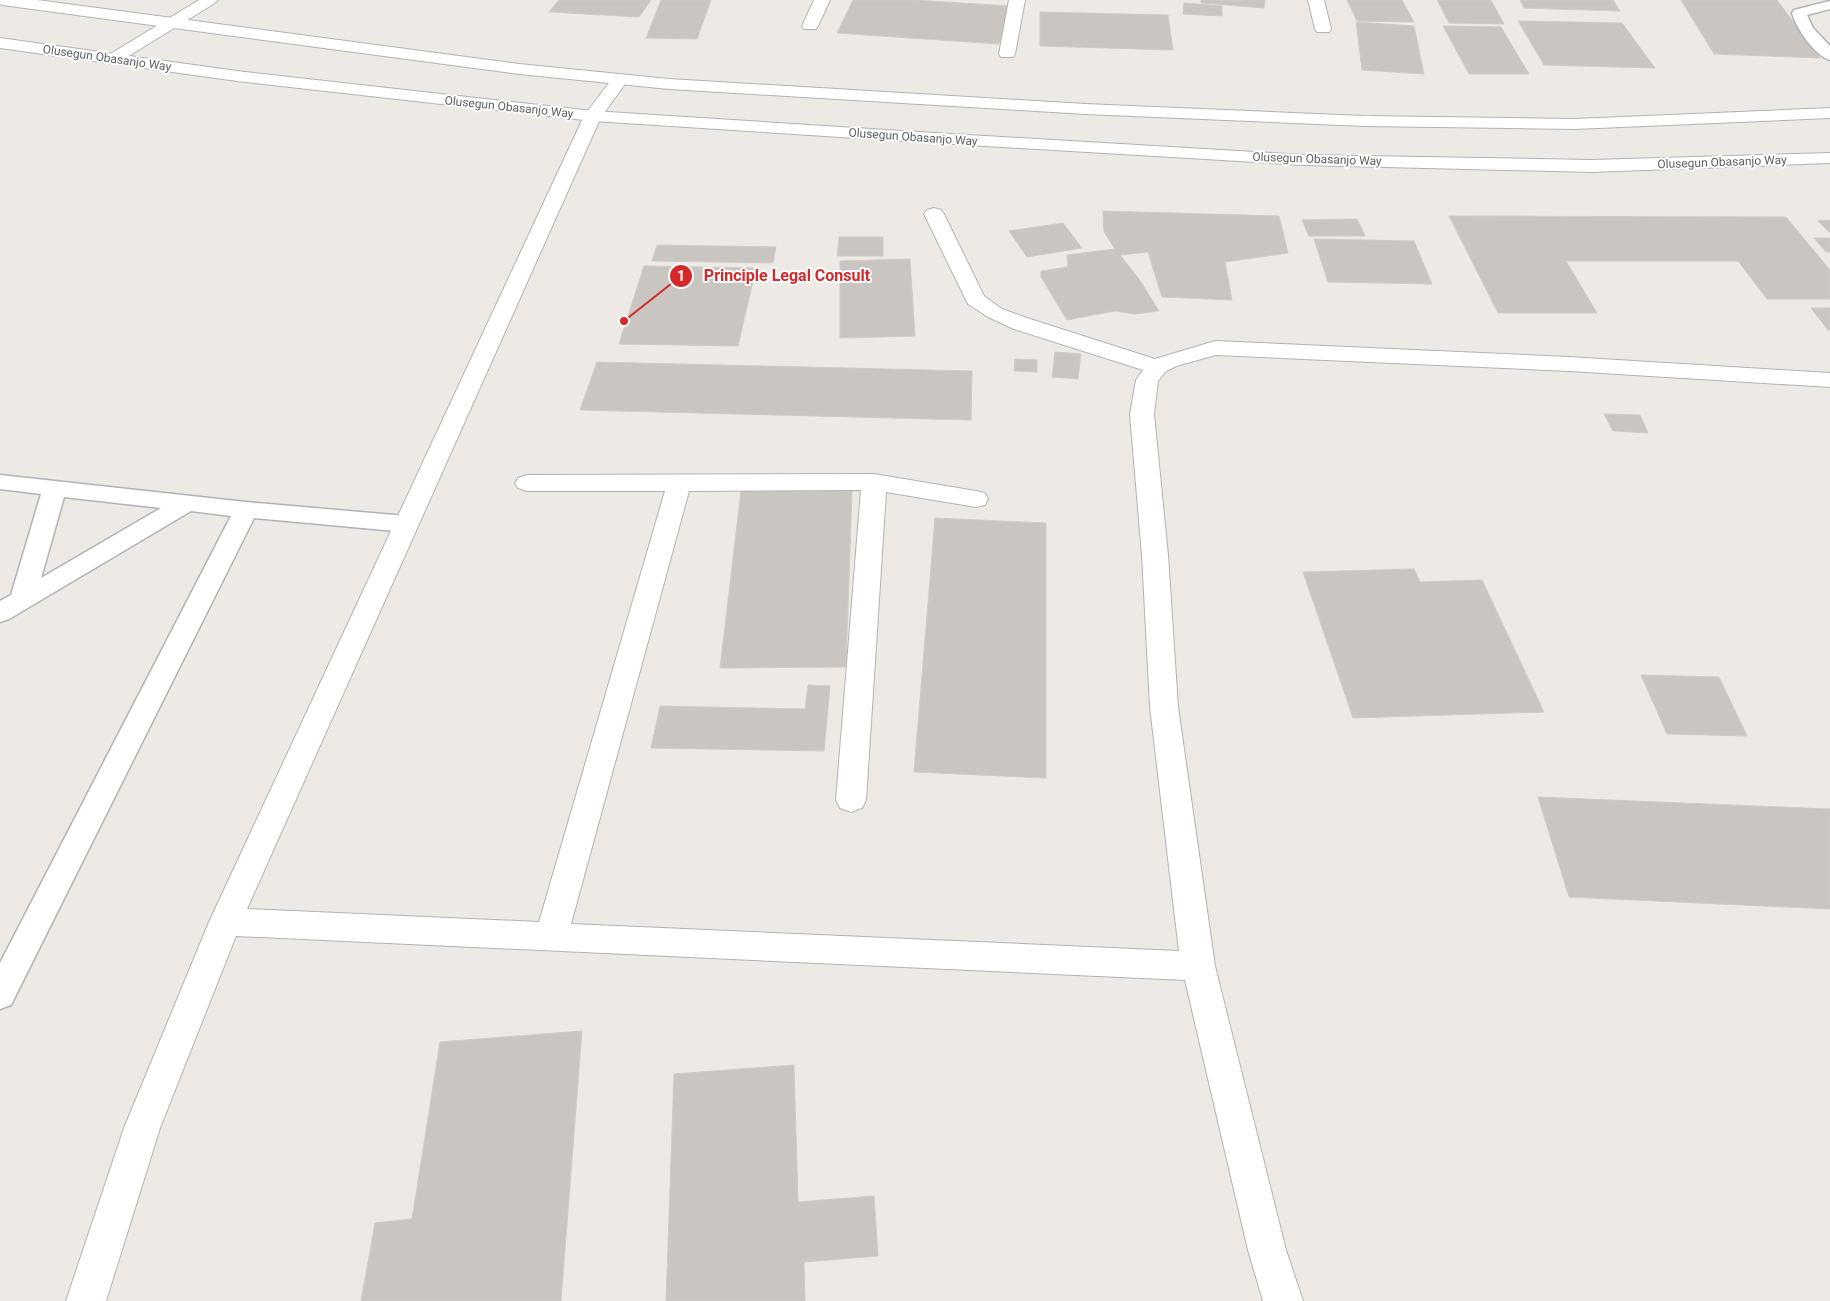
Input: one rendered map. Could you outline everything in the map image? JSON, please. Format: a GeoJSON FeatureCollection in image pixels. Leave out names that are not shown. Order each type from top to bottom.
{"type":"FeatureCollection","features":[{"type":"Feature","properties":{"kind":"street"},"geometry":{"type":"LineString","coordinates":[[2,0],[620,80],[1085,109],[1364,122],[1574,124],[1830,113]]}},
{"type":"Feature","properties":{"kind":"street"},"geometry":{"type":"LineString","coordinates":[[113,59],[210,0]]}},
{"type":"Feature","properties":{"kind":"street"},"geometry":{"type":"LineString","coordinates":[[810,26],[822,0]]}},
{"type":"Feature","properties":{"kind":"street"},"geometry":{"type":"LineString","coordinates":[[1007,54],[1017,0]]}},
{"type":"Feature","properties":{"kind":"street"},"geometry":{"type":"LineString","coordinates":[[1316,0],[1323,29]]}},
{"type":"Feature","properties":{"kind":"street","name":"Olusegun Obasanjo Way"},"geometry":{"type":"LineString","coordinates":[[0,43],[237,76],[592,116],[1304,160],[1591,166],[1830,158]]}},
{"type":"Feature","properties":{"kind":"street"},"geometry":{"type":"LineString","coordinates":[[86,1301],[142,1128],[225,922],[592,116],[620,80]]}},
{"type":"Feature","properties":{"kind":"street"},"geometry":{"type":"LineString","coordinates":[[934,214],[975,300],[995,313],[1022,324],[1158,367]]}},
{"type":"Feature","properties":{"kind":"street"},"geometry":{"type":"LineString","coordinates":[[1283,1301],[1267,1250],[1198,966],[1164,707],[1155,555],[1142,414],[1147,380],[1158,367],[1168,361],[1215,348],[1569,364],[1830,380]]}},
{"type":"Feature","properties":{"kind":"street"},"geometry":{"type":"LineString","coordinates":[[851,800],[874,482]]}},
{"type":"Feature","properties":{"kind":"street"},"geometry":{"type":"LineString","coordinates":[[526,483],[874,482],[976,499]]}},
{"type":"Feature","properties":{"kind":"street"},"geometry":{"type":"LineString","coordinates":[[552,937],[678,483]]}},
{"type":"Feature","properties":{"kind":"street"},"geometry":{"type":"LineString","coordinates":[[225,922],[1198,966]]}},
{"type":"Feature","properties":{"kind":"lane"},"geometry":{"type":"LineString","coordinates":[[1830,5],[1799,13],[1801,22],[1806,30],[1830,55]]}},
{"type":"Feature","properties":{"kind":"lane"},"geometry":{"type":"LineString","coordinates":[[0,482],[186,504],[406,524]]}},
{"type":"Feature","properties":{"kind":"lane"},"geometry":{"type":"LineString","coordinates":[[22,600],[54,489]]}},
{"type":"Feature","properties":{"kind":"lane"},"geometry":{"type":"LineString","coordinates":[[0,612],[186,504]]}},
{"type":"Feature","properties":{"kind":"lane"},"geometry":{"type":"LineString","coordinates":[[0,995],[246,510]]}},
{"type":"Feature","properties":{"kind":"building"},"geometry":{"type":"Polygon","coordinates":[[[559,0],[651,0],[639,17],[549,12],[559,0]]]}},
{"type":"Feature","properties":{"kind":"building"},"geometry":{"type":"Polygon","coordinates":[[[661,0],[711,0],[697,39],[646,38],[661,0]]]}},
{"type":"Feature","properties":{"kind":"building"},"geometry":{"type":"Polygon","coordinates":[[[853,0],[914,0],[1009,6],[999,44],[837,33],[853,0]]]}},
{"type":"Feature","properties":{"kind":"building"},"geometry":{"type":"Polygon","coordinates":[[[1201,0],[1265,0],[1264,8],[1201,3],[1201,0]]]}},
{"type":"Feature","properties":{"kind":"building"},"geometry":{"type":"Polygon","coordinates":[[[1347,0],[1402,0],[1414,22],[1357,21],[1347,0]]]}},
{"type":"Feature","properties":{"kind":"building"},"geometry":{"type":"Polygon","coordinates":[[[1437,0],[1491,0],[1504,24],[1449,23],[1437,0]]]}},
{"type":"Feature","properties":{"kind":"building"},"geometry":{"type":"Polygon","coordinates":[[[1520,0],[1613,0],[1620,11],[1524,8],[1520,0]]]}},
{"type":"Feature","properties":{"kind":"building"},"geometry":{"type":"Polygon","coordinates":[[[1681,0],[1777,0],[1820,58],[1714,54],[1681,0]]]}},
{"type":"Feature","properties":{"kind":"building"},"geometry":{"type":"Polygon","coordinates":[[[1184,3],[1222,6],[1222,16],[1183,14],[1184,3]]]}},
{"type":"Feature","properties":{"kind":"building"},"geometry":{"type":"Polygon","coordinates":[[[1040,12],[1168,15],[1173,50],[1040,46],[1040,12]]]}},
{"type":"Feature","properties":{"kind":"building"},"geometry":{"type":"Polygon","coordinates":[[[1518,21],[1622,23],[1655,68],[1544,65],[1518,21]]]}},
{"type":"Feature","properties":{"kind":"building"},"geometry":{"type":"Polygon","coordinates":[[[1356,22],[1414,26],[1424,74],[1362,70],[1356,22]]]}},
{"type":"Feature","properties":{"kind":"building"},"geometry":{"type":"Polygon","coordinates":[[[1443,26],[1501,27],[1529,74],[1469,74],[1443,26]]]}},
{"type":"Feature","properties":{"kind":"building"},"geometry":{"type":"Polygon","coordinates":[[[1103,211],[1279,216],[1288,253],[1225,262],[1232,300],[1162,297],[1148,252],[1120,255],[1139,279],[1159,311],[1135,314],[1115,311],[1067,320],[1041,277],[1041,271],[1068,267],[1067,255],[1115,249],[1104,232],[1103,211]]]}},
{"type":"Feature","properties":{"kind":"building"},"geometry":{"type":"Polygon","coordinates":[[[1449,216],[1786,217],[1830,270],[1830,299],[1767,299],[1738,261],[1566,261],[1597,313],[1498,313],[1449,216]]]}},
{"type":"Feature","properties":{"kind":"building"},"geometry":{"type":"Polygon","coordinates":[[[1357,219],[1365,236],[1309,236],[1302,220],[1357,219]]]}},
{"type":"Feature","properties":{"kind":"building"},"geometry":{"type":"Polygon","coordinates":[[[1830,220],[1830,233],[1818,221],[1830,220]]]}},
{"type":"Feature","properties":{"kind":"building"},"geometry":{"type":"Polygon","coordinates":[[[1063,223],[1082,248],[1027,257],[1009,231],[1063,223]]]}},
{"type":"Feature","properties":{"kind":"building"},"geometry":{"type":"Polygon","coordinates":[[[839,237],[883,237],[883,256],[837,256],[839,237]]]}},
{"type":"Feature","properties":{"kind":"building"},"geometry":{"type":"Polygon","coordinates":[[[1814,238],[1830,238],[1830,252],[1826,252],[1814,238]]]}},
{"type":"Feature","properties":{"kind":"building"},"geometry":{"type":"Polygon","coordinates":[[[1314,239],[1414,241],[1432,284],[1328,282],[1314,239]]]}},
{"type":"Feature","properties":{"kind":"building"},"geometry":{"type":"Polygon","coordinates":[[[657,245],[776,247],[773,263],[652,261],[657,245]]]}},
{"type":"Feature","properties":{"kind":"building"},"geometry":{"type":"Polygon","coordinates":[[[910,259],[915,336],[840,338],[840,261],[910,259]]]}},
{"type":"Feature","properties":{"kind":"building"},"geometry":{"type":"Polygon","coordinates":[[[644,266],[756,268],[738,346],[619,344],[644,266]]]}},
{"type":"Feature","properties":{"kind":"building"},"geometry":{"type":"Polygon","coordinates":[[[1811,308],[1830,308],[1830,330],[1828,330],[1811,308]]]}},
{"type":"Feature","properties":{"kind":"building"},"geometry":{"type":"Polygon","coordinates":[[[1055,352],[1081,354],[1078,379],[1052,377],[1055,352]]]}},
{"type":"Feature","properties":{"kind":"building"},"geometry":{"type":"Polygon","coordinates":[[[1015,359],[1037,360],[1037,372],[1014,371],[1015,359]]]}},
{"type":"Feature","properties":{"kind":"building"},"geometry":{"type":"Polygon","coordinates":[[[597,362],[972,371],[971,420],[580,410],[597,362]]]}},
{"type":"Feature","properties":{"kind":"building"},"geometry":{"type":"Polygon","coordinates":[[[1604,414],[1640,415],[1648,433],[1613,431],[1604,414]]]}},
{"type":"Feature","properties":{"kind":"building"},"geometry":{"type":"Polygon","coordinates":[[[741,491],[852,491],[846,667],[720,668],[741,491]]]}},
{"type":"Feature","properties":{"kind":"building"},"geometry":{"type":"Polygon","coordinates":[[[935,518],[1046,523],[1046,778],[914,772],[935,518]]]}},
{"type":"Feature","properties":{"kind":"building"},"geometry":{"type":"Polygon","coordinates":[[[1414,569],[1420,582],[1482,580],[1544,712],[1353,718],[1303,572],[1414,569]]]}},
{"type":"Feature","properties":{"kind":"building"},"geometry":{"type":"Polygon","coordinates":[[[1641,675],[1719,677],[1747,736],[1667,734],[1641,675]]]}},
{"type":"Feature","properties":{"kind":"building"},"geometry":{"type":"Polygon","coordinates":[[[808,685],[830,686],[824,751],[651,748],[660,706],[805,709],[808,685]]]}},
{"type":"Feature","properties":{"kind":"building"},"geometry":{"type":"Polygon","coordinates":[[[1538,797],[1830,809],[1830,909],[1569,897],[1538,797]]]}},
{"type":"Feature","properties":{"kind":"building"},"geometry":{"type":"Polygon","coordinates":[[[582,1031],[561,1301],[361,1301],[375,1223],[412,1219],[440,1042],[582,1031]]]}},
{"type":"Feature","properties":{"kind":"building"},"geometry":{"type":"Polygon","coordinates":[[[794,1065],[798,1202],[874,1196],[878,1256],[804,1262],[805,1301],[666,1301],[674,1074],[794,1065]]]}},
{"type":"Feature","properties":{"kind":"place","name":"Principle Legal Consult"},"geometry":{"type":"Point","coordinates":[624,321]}}]}
